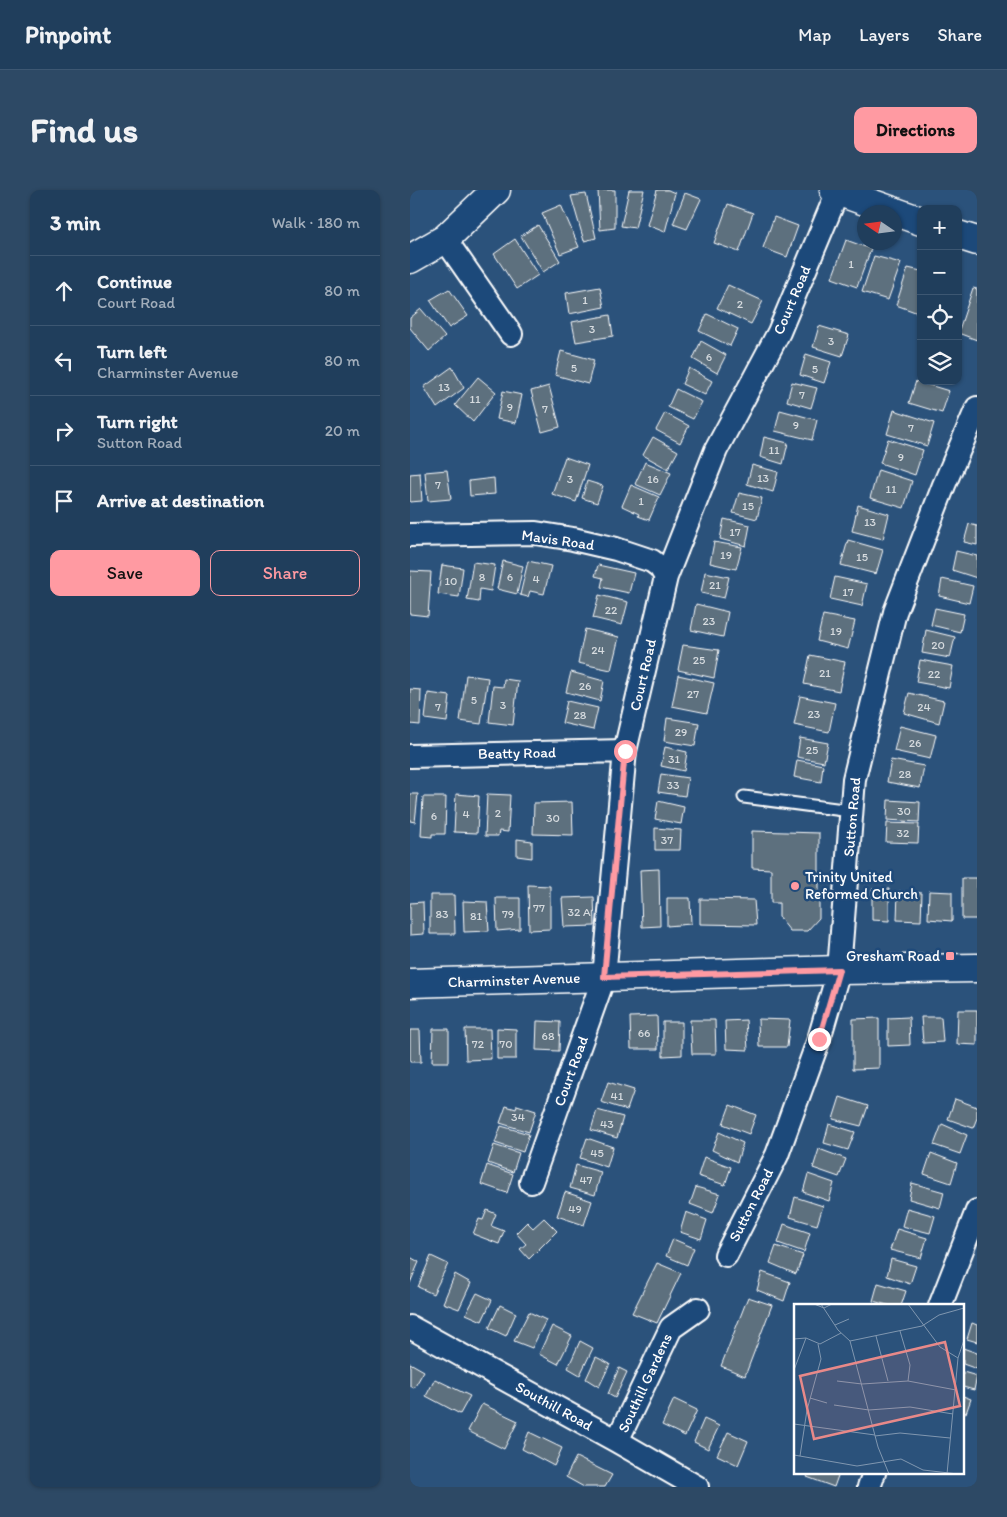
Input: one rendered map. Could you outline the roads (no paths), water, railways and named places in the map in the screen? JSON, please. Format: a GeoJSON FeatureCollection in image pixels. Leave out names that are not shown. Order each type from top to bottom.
{"type":"FeatureCollection","features":[{"type":"Feature","properties":{"kind":"street"},"geometry":{"type":"LineString","coordinates":[[410,259],[445,240],[496,190]]}},
{"type":"Feature","properties":{"kind":"street"},"geometry":{"type":"LineString","coordinates":[[845,192],[917,219]]}},
{"type":"Feature","properties":{"kind":"street","name":"Court Road"},"geometry":{"type":"LineString","coordinates":[[531,1182],[604,977],[625,751],[666,577],[716,450],[779,332],[845,192]]}},
{"type":"Feature","properties":{"kind":"street"},"geometry":{"type":"LineString","coordinates":[[962,236],[977,241]]}},
{"type":"Feature","properties":{"kind":"street"},"geometry":{"type":"LineString","coordinates":[[445,240],[511,334]]}},
{"type":"Feature","properties":{"kind":"street","name":"Sutton Road"},"geometry":{"type":"LineString","coordinates":[[726,1255],[778,1155],[819,1039],[839,970],[854,779],[895,612],[944,485],[977,408]]}},
{"type":"Feature","properties":{"kind":"street","name":"Mavis Road"},"geometry":{"type":"LineString","coordinates":[[410,536],[536,533],[616,549],[652,561],[660,567],[666,577]]}},
{"type":"Feature","properties":{"kind":"street","name":"Beatty Road"},"geometry":{"type":"LineString","coordinates":[[410,756],[625,751]]}},
{"type":"Feature","properties":{"kind":"street","name":"Charminster Avenue"},"geometry":{"type":"LineString","coordinates":[[410,983],[839,970],[977,968]]}},
{"type":"Feature","properties":{"kind":"street"},"geometry":{"type":"LineString","coordinates":[[941,1304],[977,1211]]}},
{"type":"Feature","properties":{"kind":"street","name":"Southill Gardens"},"geometry":{"type":"LineString","coordinates":[[617,1441],[671,1328],[698,1309]]}},
{"type":"Feature","properties":{"kind":"street","name":"Southill Road"},"geometry":{"type":"LineString","coordinates":[[410,1327],[617,1441],[696,1487]]}},
{"type":"Feature","properties":{"kind":"street"},"geometry":{"type":"LineString","coordinates":[[869,1487],[874,1474]]}},
{"type":"Feature","properties":{"kind":"lane"},"geometry":{"type":"LineString","coordinates":[[744,798],[852,811]]}},
{"type":"Feature","properties":{"kind":"place","name":"Trinity United Reformed Church"},"geometry":{"type":"Point","coordinates":[795,886]}},
{"type":"Feature","properties":{"kind":"place","name":"Gresham Road"},"geometry":{"type":"Point","coordinates":[950,956]}}]}
